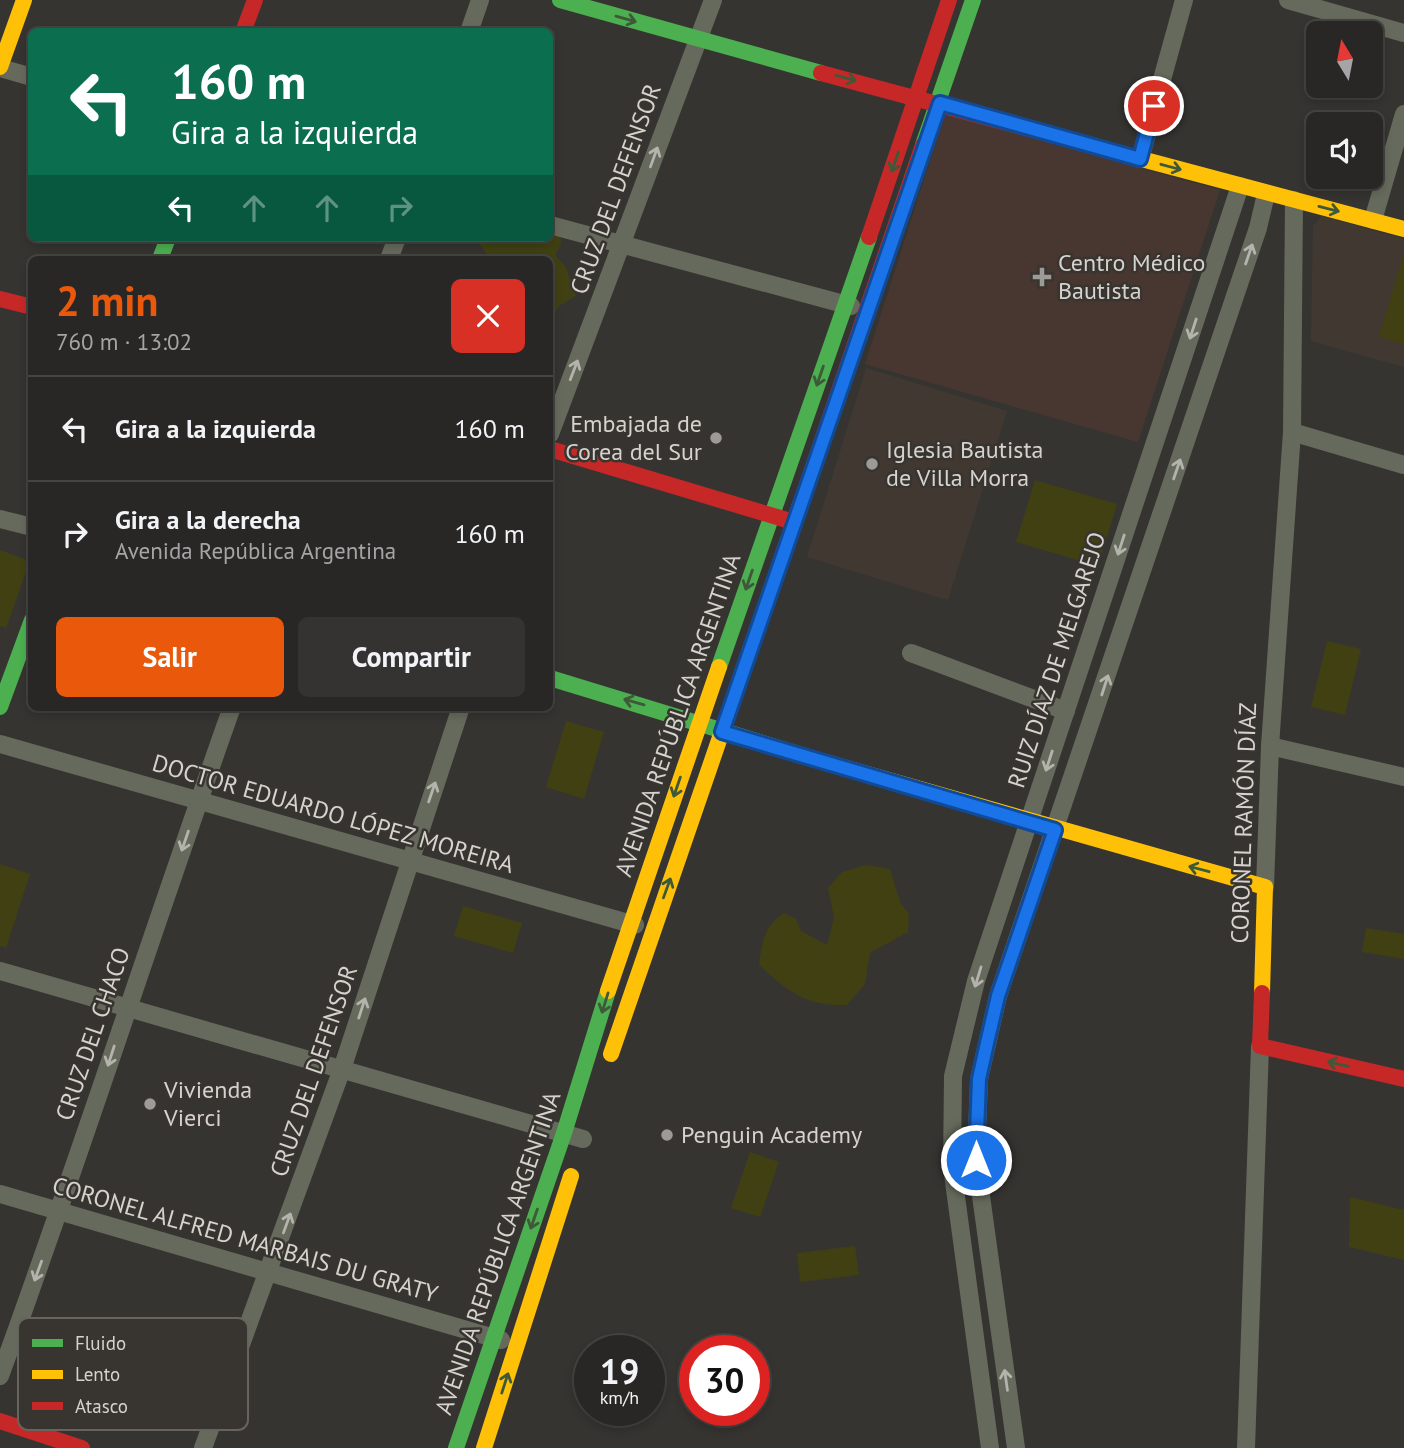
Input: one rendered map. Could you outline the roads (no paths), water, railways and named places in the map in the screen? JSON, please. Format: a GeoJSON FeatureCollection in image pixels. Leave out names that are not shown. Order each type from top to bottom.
{"type":"FeatureCollection","features":[{"type":"Feature","properties":{"kind":"main road"},"geometry":{"type":"LineString","coordinates":[[0,68],[24,0]]}},
{"type":"Feature","properties":{"kind":"main road"},"geometry":{"type":"LineString","coordinates":[[244,28],[255,0]]}},
{"type":"Feature","properties":{"kind":"main road"},"geometry":{"type":"LineString","coordinates":[[560,0],[698,40],[1404,229]]}},
{"type":"Feature","properties":{"kind":"main road","name":"AVENIDA REPÚBLICA ARGENTINA"},"geometry":{"type":"LineString","coordinates":[[607,1066],[776,577],[773,559],[845,305],[949,0]]}},
{"type":"Feature","properties":{"kind":"main road","name":"AVENIDA REPÚBLICA ARGENTINA"},"geometry":{"type":"LineString","coordinates":[[456,1448],[564,1133],[629,924],[699,723],[868,311],[973,0]]}},
{"type":"Feature","properties":{"kind":"main road"},"geometry":{"type":"LineString","coordinates":[[0,299],[28,306]]}},
{"type":"Feature","properties":{"kind":"main road"},"geometry":{"type":"LineString","coordinates":[[553,450],[785,517]]}},
{"type":"Feature","properties":{"kind":"main road"},"geometry":{"type":"LineString","coordinates":[[0,707],[28,631]]}},
{"type":"Feature","properties":{"kind":"main road"},"geometry":{"type":"LineString","coordinates":[[553,679],[722,732],[1055,830],[1265,887]]}},
{"type":"Feature","properties":{"kind":"main road","name":"CORONEL RAMÓN DÍAZ"},"geometry":{"type":"LineString","coordinates":[[1260,1046],[1265,887]]}},
{"type":"Feature","properties":{"kind":"main road"},"geometry":{"type":"LineString","coordinates":[[1260,1046],[1404,1079]]}},
{"type":"Feature","properties":{"kind":"main road","name":"AVENIDA REPÚBLICA ARGENTINA"},"geometry":{"type":"LineString","coordinates":[[484,1448],[581,1145]]}},
{"type":"Feature","properties":{"kind":"main road"},"geometry":{"type":"LineString","coordinates":[[0,1421],[18,1427]]}},
{"type":"Feature","properties":{"kind":"main road"},"geometry":{"type":"LineString","coordinates":[[27,1430],[82,1448]]}},
{"type":"Feature","properties":{"kind":"street"},"geometry":{"type":"LineString","coordinates":[[470,28],[480,0]]}},
{"type":"Feature","properties":{"kind":"street","name":"CRUZ DEL DEFENSOR"},"geometry":{"type":"LineString","coordinates":[[553,426],[713,0]]}},
{"type":"Feature","properties":{"kind":"street"},"geometry":{"type":"LineString","coordinates":[[1140,159],[1184,0]]}},
{"type":"Feature","properties":{"kind":"street"},"geometry":{"type":"LineString","coordinates":[[1288,0],[1404,33]]}},
{"type":"Feature","properties":{"kind":"street"},"geometry":{"type":"LineString","coordinates":[[0,68],[28,76]]}},
{"type":"Feature","properties":{"kind":"street"},"geometry":{"type":"LineString","coordinates":[[1373,220],[1404,114]]}},
{"type":"Feature","properties":{"kind":"street","name":"RUIZ DÍAZ DE MELGAREJO"},"geometry":{"type":"LineString","coordinates":[[990,1448],[952,1167],[953,1076],[976,981],[1240,186]]}},
{"type":"Feature","properties":{"kind":"street"},"geometry":{"type":"LineString","coordinates":[[1016,1448],[976,1160],[979,1079],[998,996],[1196,413],[1266,194]]}},
{"type":"Feature","properties":{"kind":"street","name":"CORONEL RAMÓN DÍAZ"},"geometry":{"type":"LineString","coordinates":[[1265,887],[1270,746],[1292,432],[1294,200]]}},
{"type":"Feature","properties":{"kind":"street"},"geometry":{"type":"LineString","coordinates":[[553,226],[868,311]]}},
{"type":"Feature","properties":{"kind":"street"},"geometry":{"type":"LineString","coordinates":[[1168,403],[1196,413]]}},
{"type":"Feature","properties":{"kind":"street"},"geometry":{"type":"LineString","coordinates":[[1292,432],[1404,465]]}},
{"type":"Feature","properties":{"kind":"street"},"geometry":{"type":"LineString","coordinates":[[0,519],[28,526]]}},
{"type":"Feature","properties":{"kind":"street"},"geometry":{"type":"LineString","coordinates":[[1105,592],[1132,602]]}},
{"type":"Feature","properties":{"kind":"street"},"geometry":{"type":"LineString","coordinates":[[911,653],[1066,710]]}},
{"type":"Feature","properties":{"kind":"street","name":"CRUZ DEL CHACO"},"geometry":{"type":"LineString","coordinates":[[21,1318],[231,711]]}},
{"type":"Feature","properties":{"kind":"street","name":"CRUZ DEL DEFENSOR"},"geometry":{"type":"LineString","coordinates":[[248,1331],[342,1069],[460,711]]}},
{"type":"Feature","properties":{"kind":"street","name":"DOCTOR EDUARDO LÓPEZ MOREIRA"},"geometry":{"type":"LineString","coordinates":[[0,744],[652,930]]}},
{"type":"Feature","properties":{"kind":"street"},"geometry":{"type":"LineString","coordinates":[[1270,746],[1404,778]]}},
{"type":"Feature","properties":{"kind":"street"},"geometry":{"type":"LineString","coordinates":[[0,971],[564,1133],[581,1145]]}},
{"type":"Feature","properties":{"kind":"street"},"geometry":{"type":"LineString","coordinates":[[962,1035],[987,1043]]}},
{"type":"Feature","properties":{"kind":"street","name":"CORONEL RAMÓN DÍAZ"},"geometry":{"type":"LineString","coordinates":[[1246,1448],[1260,1046]]}},
{"type":"Feature","properties":{"kind":"street","name":"CORONEL ALFRED MARBAIS DU GRATY"},"geometry":{"type":"LineString","coordinates":[[0,1194],[517,1345]]}},
{"type":"Feature","properties":{"kind":"street"},"geometry":{"type":"LineString","coordinates":[[963,1242],[985,1238]]}},
{"type":"Feature","properties":{"kind":"street","name":"CRUZ DEL CHACO"},"geometry":{"type":"LineString","coordinates":[[0,1376],[18,1327]]}},
{"type":"Feature","properties":{"kind":"street","name":"CRUZ DEL DEFENSOR"},"geometry":{"type":"LineString","coordinates":[[204,1448],[211,1430]]}},
{"type":"Feature","properties":{"kind":"place","name":"Centro Médico Bautista"},"geometry":{"type":"Point","coordinates":[1042,277]}},
{"type":"Feature","properties":{"kind":"place","name":"Embajada de Corea del Sur"},"geometry":{"type":"Point","coordinates":[716,438]}},
{"type":"Feature","properties":{"kind":"place","name":"Iglesia Bautista de Villa Morra"},"geometry":{"type":"Point","coordinates":[872,464]}},
{"type":"Feature","properties":{"kind":"place","name":"Vivienda Vierci"},"geometry":{"type":"Point","coordinates":[150,1104]}},
{"type":"Feature","properties":{"kind":"place","name":"Penguin Academy"},"geometry":{"type":"Point","coordinates":[667,1135]}}]}
